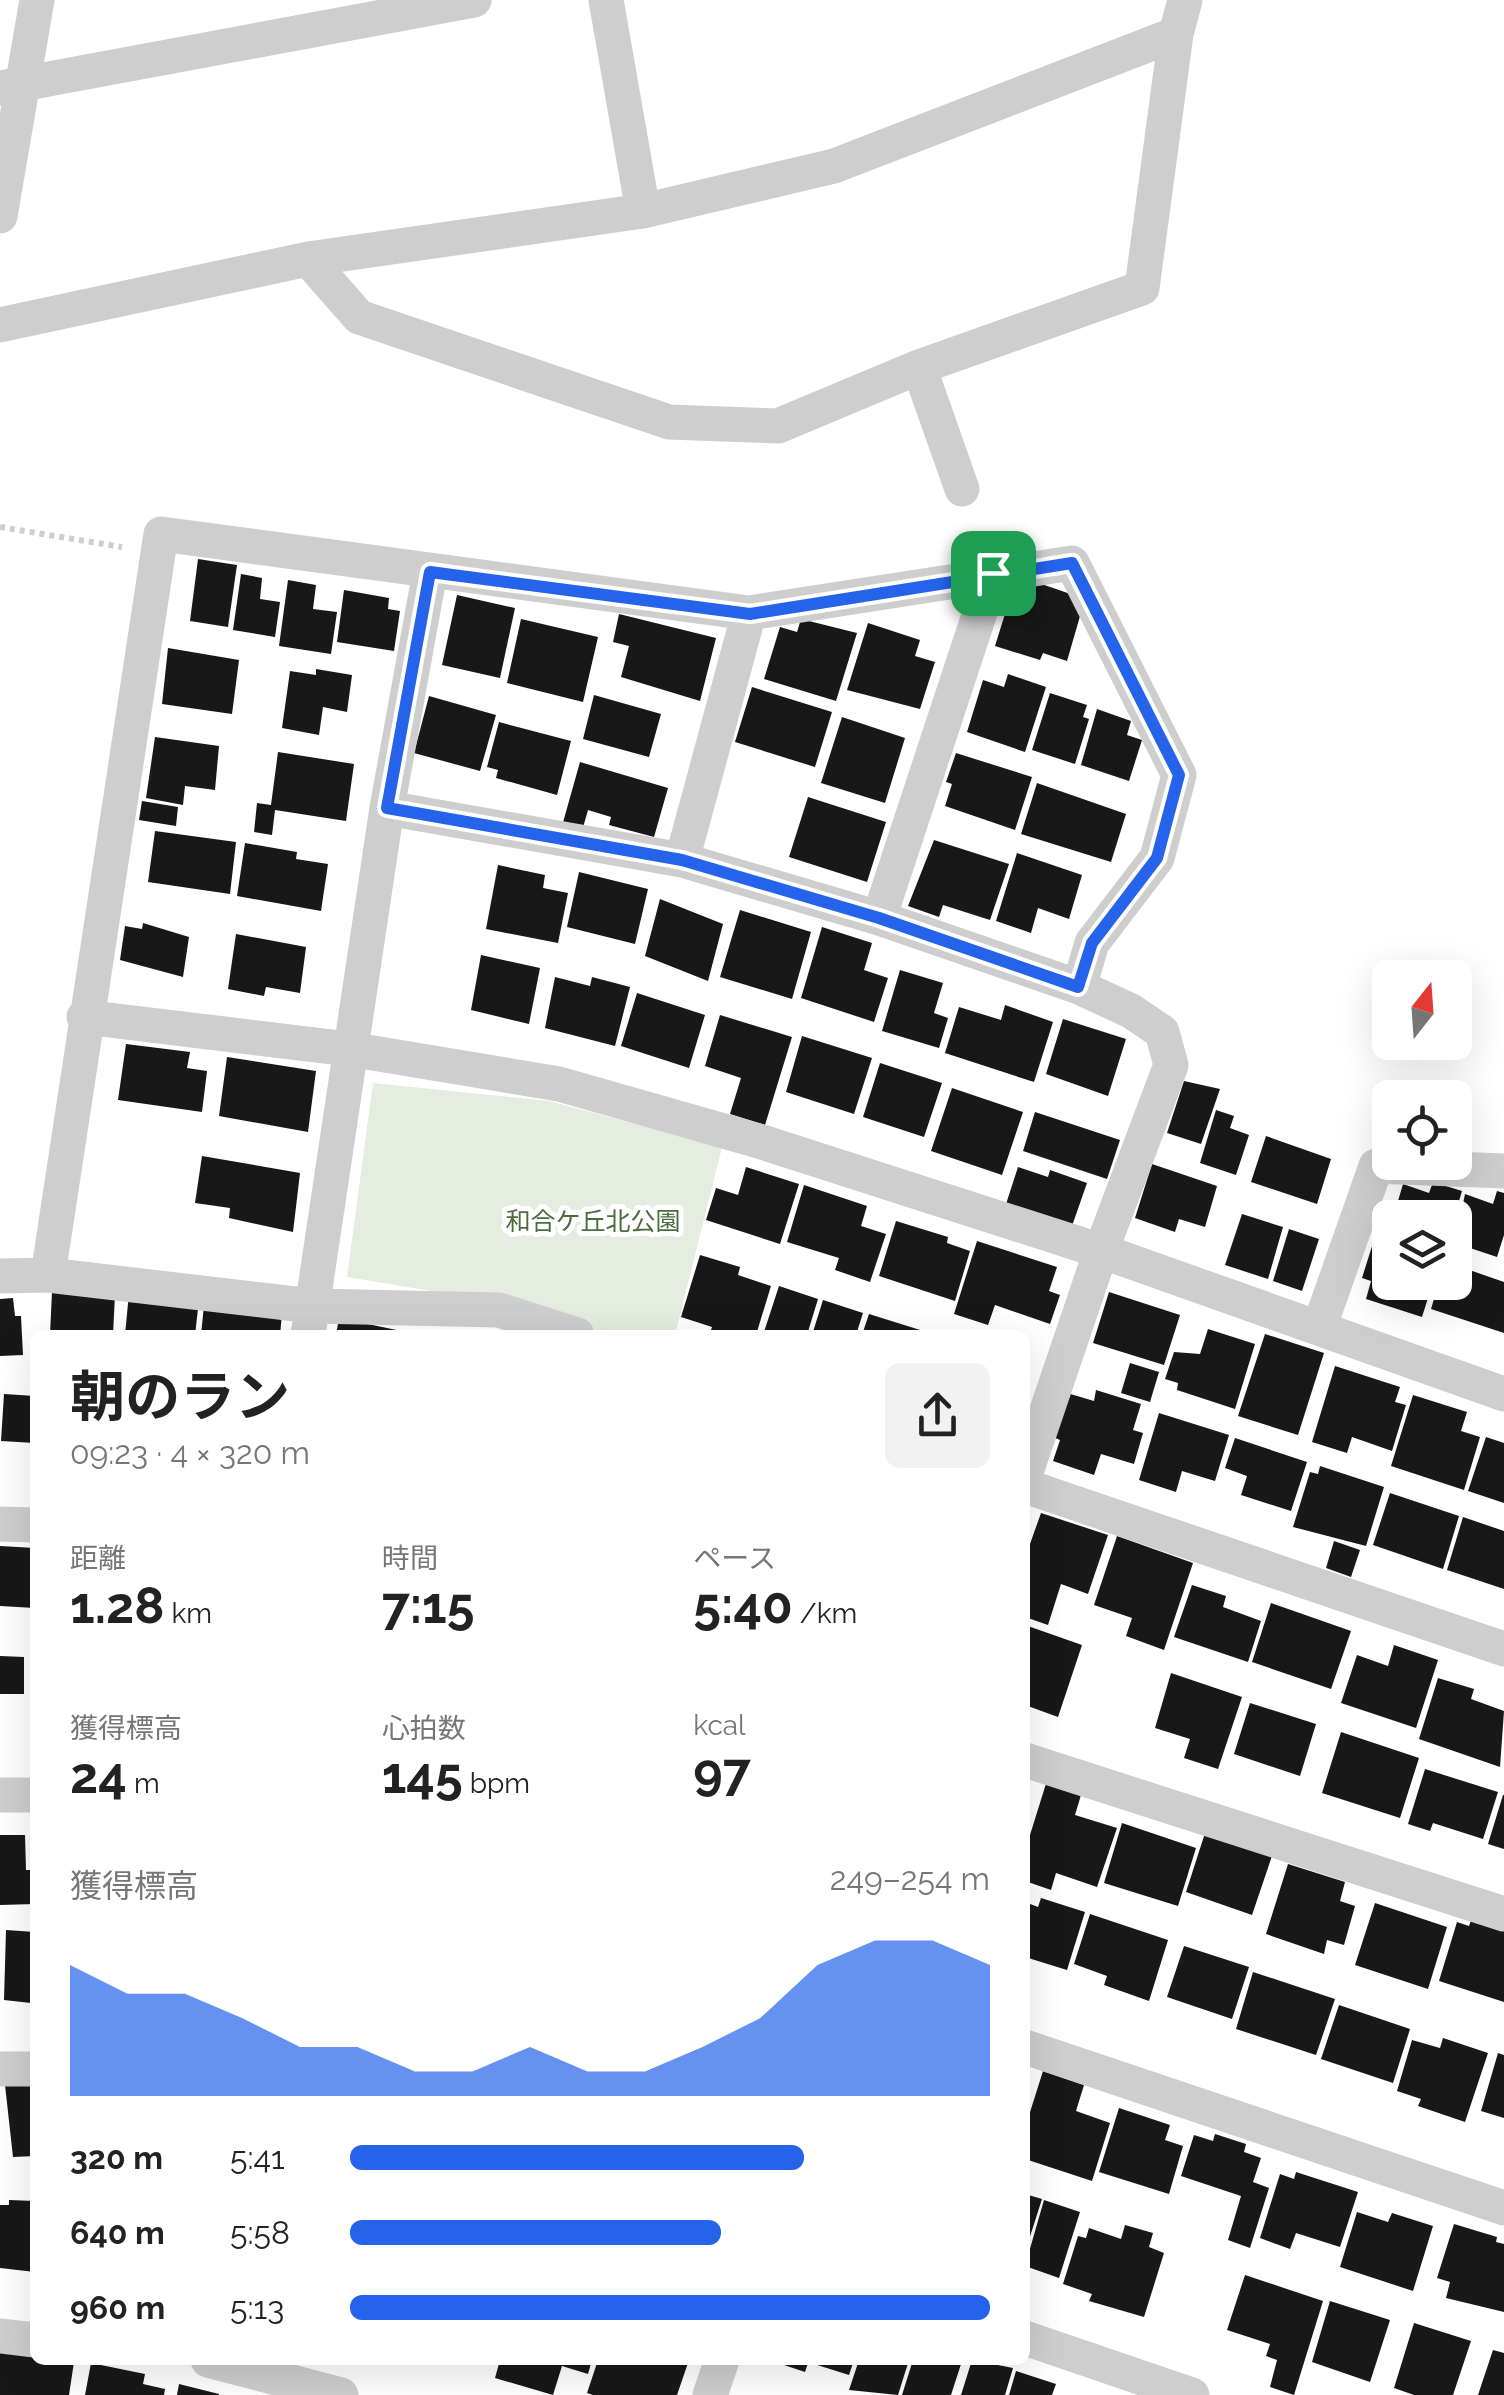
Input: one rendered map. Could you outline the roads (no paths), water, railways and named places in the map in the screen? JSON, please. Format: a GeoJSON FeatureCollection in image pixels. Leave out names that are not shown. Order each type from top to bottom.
{"type":"FeatureCollection","features":[{"type":"Feature","properties":{"kind":"street"},"geometry":{"type":"LineString","coordinates":[[0,216],[13,85],[37,0]]}},
{"type":"Feature","properties":{"kind":"street"},"geometry":{"type":"LineString","coordinates":[[13,85],[474,0]]}},
{"type":"Feature","properties":{"kind":"street"},"geometry":{"type":"LineString","coordinates":[[606,0],[643,211]]}},
{"type":"Feature","properties":{"kind":"street"},"geometry":{"type":"LineString","coordinates":[[0,325],[308,259],[643,211],[834,166],[1180,17]]}},
{"type":"Feature","properties":{"kind":"street"},"geometry":{"type":"LineString","coordinates":[[308,259],[360,317],[669,422],[778,426],[918,366],[1142,288],[1180,17]]}},
{"type":"Feature","properties":{"kind":"street"},"geometry":{"type":"LineString","coordinates":[[918,366],[962,489]]}},
{"type":"Feature","properties":{"kind":"street"},"geometry":{"type":"LineString","coordinates":[[48,1275],[84,1017],[161,534],[750,614],[1072,563],[1179,775],[1157,858],[1092,943],[1078,987]]}},
{"type":"Feature","properties":{"kind":"street"},"geometry":{"type":"LineString","coordinates":[[311,1320],[387,808],[430,572]]}},
{"type":"Feature","properties":{"kind":"street"},"geometry":{"type":"LineString","coordinates":[[879,918],[993,573]]}},
{"type":"Feature","properties":{"kind":"street"},"geometry":{"type":"LineString","coordinates":[[682,860],[750,614]]}},
{"type":"Feature","properties":{"kind":"street"},"geometry":{"type":"LineString","coordinates":[[387,808],[682,860],[879,918],[1078,987],[1131,1010],[1162,1032],[1171,1065],[1101,1251],[1030,1460]]}},
{"type":"Feature","properties":{"kind":"street"},"geometry":{"type":"LineString","coordinates":[[84,1017],[349,1050],[559,1084],[762,1142],[1101,1251],[1504,1394]]}},
{"type":"Feature","properties":{"kind":"street"},"geometry":{"type":"LineString","coordinates":[[1320,1328],[1376,1166],[1504,1171]]}},
{"type":"Feature","properties":{"kind":"street"},"geometry":{"type":"LineString","coordinates":[[0,1276],[48,1275],[311,1320],[499,1310],[561,1330]]}},
{"type":"Feature","properties":{"kind":"street"},"geometry":{"type":"LineString","coordinates":[[1030,1488],[1504,1650]]}},
{"type":"Feature","properties":{"kind":"street"},"geometry":{"type":"LineString","coordinates":[[0,1524],[30,1525]]}},
{"type":"Feature","properties":{"kind":"street"},"geometry":{"type":"LineString","coordinates":[[1030,1762],[1504,1914]]}},
{"type":"Feature","properties":{"kind":"street"},"geometry":{"type":"LineString","coordinates":[[0,1795],[30,1795]]}},
{"type":"Feature","properties":{"kind":"street"},"geometry":{"type":"LineString","coordinates":[[1030,2049],[1504,2208]]}},
{"type":"Feature","properties":{"kind":"street"},"geometry":{"type":"LineString","coordinates":[[0,2069],[30,2070]]}},
{"type":"Feature","properties":{"kind":"street"},"geometry":{"type":"LineString","coordinates":[[0,2336],[30,2339]]}},
{"type":"Feature","properties":{"kind":"street"},"geometry":{"type":"LineString","coordinates":[[1030,2340],[1192,2395]]}},
{"type":"Feature","properties":{"kind":"street"},"geometry":{"type":"LineString","coordinates":[[227,2365],[341,2395]]}},
{"type":"Feature","properties":{"kind":"street"},"geometry":{"type":"LineString","coordinates":[[710,2395],[720,2365]]}},
{"type":"Feature","properties":{"kind":"park label","name":"和合ケ丘北公園"},"geometry":{"type":"Point","coordinates":[593,1221]}}]}
